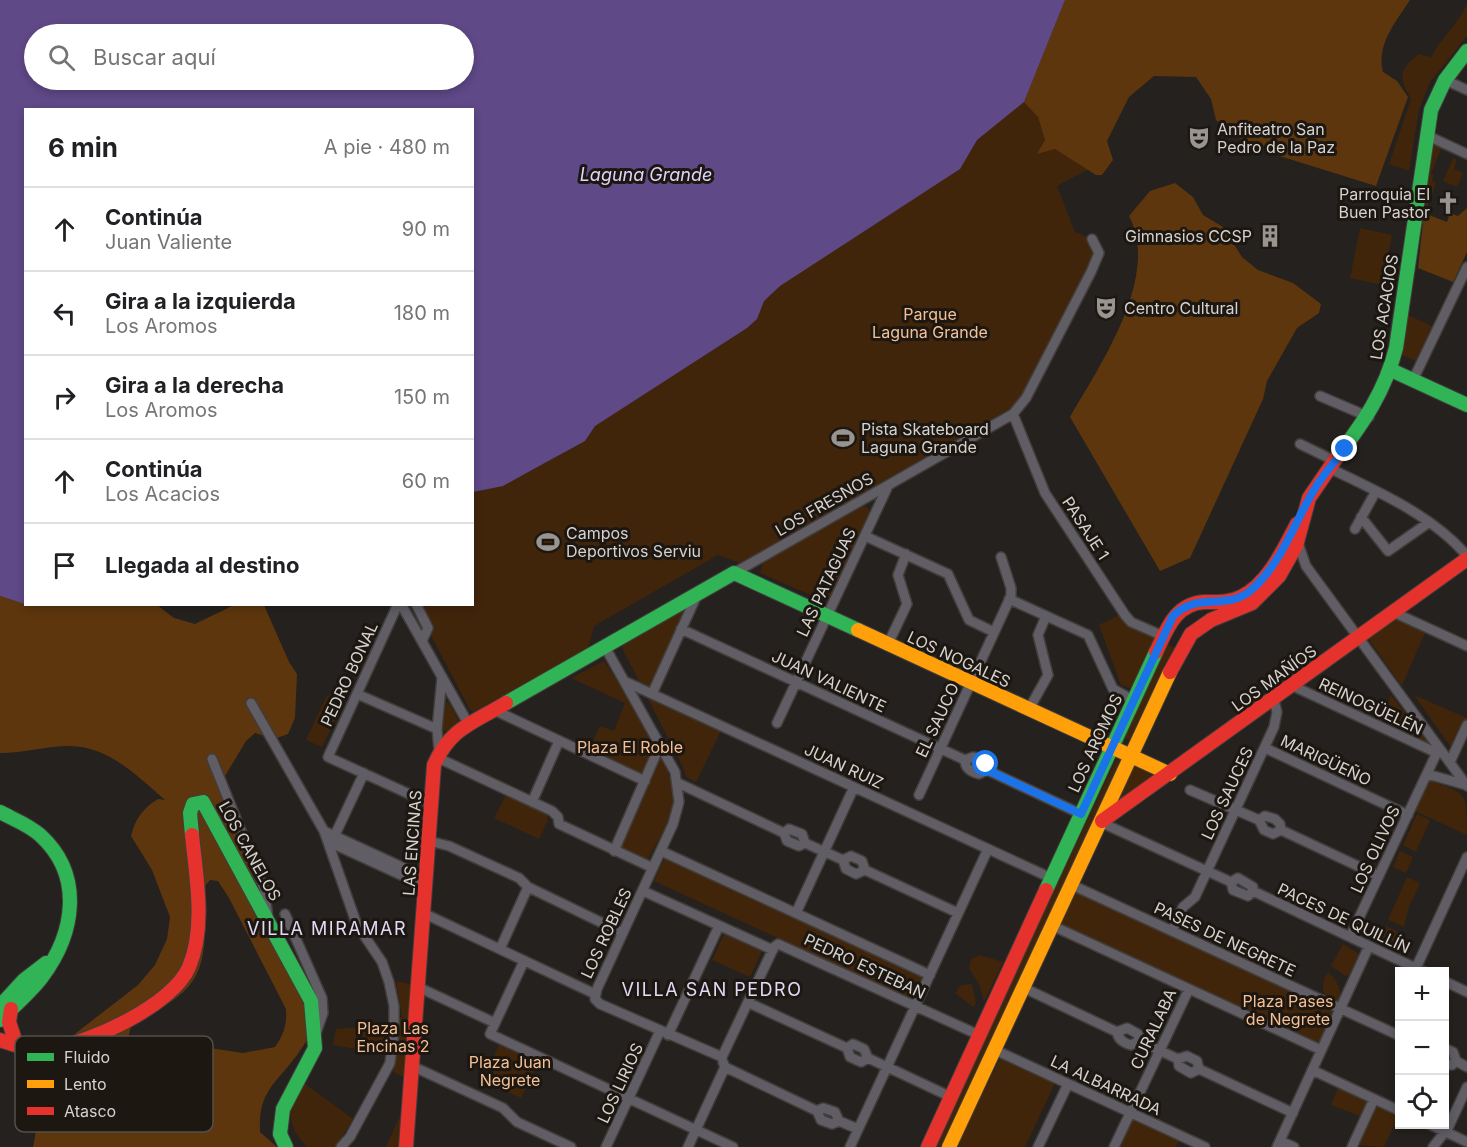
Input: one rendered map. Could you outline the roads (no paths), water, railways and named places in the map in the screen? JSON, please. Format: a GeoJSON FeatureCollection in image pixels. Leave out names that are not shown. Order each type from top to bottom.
{"type":"FeatureCollection","features":[{"type":"Feature","properties":{"kind":"street","name":"LOS ACACIOS"},"geometry":{"type":"LineString","coordinates":[[1298,542],[1303,511],[1332,464],[1369,417],[1391,370],[1431,110],[1445,80],[1467,51]]}},
{"type":"Feature","properties":{"kind":"street"},"geometry":{"type":"LineString","coordinates":[[1445,80],[1467,90]]}},
{"type":"Feature","properties":{"kind":"street"},"geometry":{"type":"LineString","coordinates":[[1426,135],[1467,154]]}},
{"type":"Feature","properties":{"kind":"street","name":"LOS FRESNOS"},"geometry":{"type":"LineString","coordinates":[[437,754],[451,735],[1013,414],[1026,398],[1091,272],[1098,253],[1092,239]]}},
{"type":"Feature","properties":{"kind":"street"},"geometry":{"type":"LineString","coordinates":[[1413,380],[1467,268]]}},
{"type":"Feature","properties":{"kind":"street"},"geometry":{"type":"LineString","coordinates":[[1391,370],[1467,405]]}},
{"type":"Feature","properties":{"kind":"street"},"geometry":{"type":"LineString","coordinates":[[1320,396],[1369,417]]}},
{"type":"Feature","properties":{"kind":"street","name":"PASAJE 1"},"geometry":{"type":"LineString","coordinates":[[1013,414],[1045,493],[1125,615],[1131,622],[1162,636]]}},
{"type":"Feature","properties":{"kind":"street"},"geometry":{"type":"LineString","coordinates":[[1300,444],[1447,534],[1467,557]]}},
{"type":"Feature","properties":{"kind":"street","name":"LAS PATAGUAS"},"geometry":{"type":"LineString","coordinates":[[777,723],[888,486]]}},
{"type":"Feature","properties":{"kind":"street"},"geometry":{"type":"LineString","coordinates":[[1355,529],[1376,491]]}},
{"type":"Feature","properties":{"kind":"street","name":"LOS AROMOS"},"geometry":{"type":"LineString","coordinates":[[928,1147],[1173,616],[1187,605],[1199,601],[1233,600],[1252,589],[1279,554],[1303,511]]}},
{"type":"Feature","properties":{"kind":"street"},"geometry":{"type":"LineString","coordinates":[[1361,517],[1388,551],[1428,523]]}},
{"type":"Feature","properties":{"kind":"street"},"geometry":{"type":"LineString","coordinates":[[865,536],[948,574],[954,582],[968,618],[994,632]]}},
{"type":"Feature","properties":{"kind":"street"},"geometry":{"type":"LineString","coordinates":[[1298,542],[1306,566],[1438,750],[1450,762],[1467,786]]}},
{"type":"Feature","properties":{"kind":"street"},"geometry":{"type":"LineString","coordinates":[[949,1147],[1182,646],[1191,633],[1205,621],[1243,607],[1262,595],[1284,568],[1298,542]]}},
{"type":"Feature","properties":{"kind":"street"},"geometry":{"type":"LineString","coordinates":[[888,644],[907,604],[898,575],[906,554]]}},
{"type":"Feature","properties":{"kind":"street"},"geometry":{"type":"LineString","coordinates":[[1000,557],[1011,588],[1009,599],[1091,637],[1113,689],[1133,700]]}},
{"type":"Feature","properties":{"kind":"street","name":"LOS MAÑÍOS"},"geometry":{"type":"LineString","coordinates":[[1100,822],[1274,700],[1467,557]]}},
{"type":"Feature","properties":{"kind":"street","name":"LOS NOGALES"},"geometry":{"type":"LineString","coordinates":[[734,573],[1170,774]]}},
{"type":"Feature","properties":{"kind":"street"},"geometry":{"type":"LineString","coordinates":[[652,694],[697,595]]}},
{"type":"Feature","properties":{"kind":"street","name":"EL SAUCO"},"geometry":{"type":"LineString","coordinates":[[919,795],[1009,599]]}},
{"type":"Feature","properties":{"kind":"street","name":"PEDRO BONAL"},"geometry":{"type":"LineString","coordinates":[[364,773],[328,757],[398,606]]}},
{"type":"Feature","properties":{"kind":"street"},"geometry":{"type":"LineString","coordinates":[[400,606],[469,725]]}},
{"type":"Feature","properties":{"kind":"street"},"geometry":{"type":"LineString","coordinates":[[417,606],[428,628],[422,641]]}},
{"type":"Feature","properties":{"kind":"street"},"geometry":{"type":"LineString","coordinates":[[1393,612],[1467,646]]}},
{"type":"Feature","properties":{"kind":"street"},"geometry":{"type":"LineString","coordinates":[[1029,709],[1048,675],[1038,640],[1046,616]]}},
{"type":"Feature","properties":{"kind":"street","name":"JUAN VALIENTE"},"geometry":{"type":"LineString","coordinates":[[681,630],[965,760],[976,757],[985,762],[987,770]]}},
{"type":"Feature","properties":{"kind":"street"},"geometry":{"type":"LineString","coordinates":[[1162,636],[1182,646]]}},
{"type":"Feature","properties":{"kind":"street","name":"LOS ROBLES"},"geometry":{"type":"LineString","coordinates":[[605,647],[660,745],[678,783],[678,809],[595,994],[600,1004],[722,1057]]}},
{"type":"Feature","properties":{"kind":"street","name":"LAS ENCINAS"},"geometry":{"type":"LineString","coordinates":[[407,1147],[442,677]]}},
{"type":"Feature","properties":{"kind":"street","name":"JUAN RUIZ"},"geometry":{"type":"LineString","coordinates":[[624,681],[1051,878]]}},
{"type":"Feature","properties":{"kind":"street","name":"REINOGÜELÉN"},"geometry":{"type":"LineString","coordinates":[[1293,686],[1438,750]]}},
{"type":"Feature","properties":{"kind":"street"},"geometry":{"type":"LineString","coordinates":[[357,694],[437,729]]}},
{"type":"Feature","properties":{"kind":"street","name":"LOS SAUCES"},"geometry":{"type":"LineString","coordinates":[[1172,931],[1183,907],[1195,897],[1265,748],[1276,722],[1274,700]]}},
{"type":"Feature","properties":{"kind":"street"},"geometry":{"type":"LineString","coordinates":[[251,703],[324,831],[331,839],[357,925],[382,962],[394,1006],[394,1033],[390,1063],[341,1147]]}},
{"type":"Feature","properties":{"kind":"street"},"geometry":{"type":"LineString","coordinates":[[494,711],[645,781]]}},
{"type":"Feature","properties":{"kind":"street"},"geometry":{"type":"LineString","coordinates":[[1450,762],[1467,725]]}},
{"type":"Feature","properties":{"kind":"street"},"geometry":{"type":"LineString","coordinates":[[532,802],[559,741]]}},
{"type":"Feature","properties":{"kind":"street"},"geometry":{"type":"LineString","coordinates":[[614,851],[660,745]]}},
{"type":"Feature","properties":{"kind":"street","name":"MARIGÜEÑO"},"geometry":{"type":"LineString","coordinates":[[1265,748],[1408,815]]}},
{"type":"Feature","properties":{"kind":"street","name":"LOS OLIVOS"},"geometry":{"type":"LineString","coordinates":[[1350,937],[1438,750]]}},
{"type":"Feature","properties":{"kind":"street"},"geometry":{"type":"LineString","coordinates":[[437,754],[554,813],[559,824],[653,868]]}},
{"type":"Feature","properties":{"kind":"street"},"geometry":{"type":"LineString","coordinates":[[212,759],[264,888],[268,920]]}},
{"type":"Feature","properties":{"kind":"street","name":"JUAN VALIENTE"},"geometry":{"type":"LineString","coordinates":[[965,760],[966,766],[973,772],[979,774],[987,770]]}},
{"type":"Feature","properties":{"kind":"street","name":"JUAN VALIENTE"},"geometry":{"type":"LineString","coordinates":[[987,770],[1081,814]]}},
{"type":"Feature","properties":{"kind":"street"},"geometry":{"type":"LineString","coordinates":[[331,839],[364,773],[431,804]]}},
{"type":"Feature","properties":{"kind":"street"},"geometry":{"type":"LineString","coordinates":[[1427,774],[1467,786]]}},
{"type":"Feature","properties":{"kind":"street"},"geometry":{"type":"LineString","coordinates":[[678,783],[784,833],[789,829],[802,834],[805,843],[824,852],[843,860],[851,856],[862,861],[865,870],[958,913]]}},
{"type":"Feature","properties":{"kind":"street"},"geometry":{"type":"LineString","coordinates":[[796,913],[854,787]]}},
{"type":"Feature","properties":{"kind":"street"},"geometry":{"type":"LineString","coordinates":[[1191,790],[1259,820],[1264,830],[1274,834],[1281,830],[1379,876]]}},
{"type":"Feature","properties":{"kind":"street","name":"LOS CANELOS"},"geometry":{"type":"LineString","coordinates":[[93,1036],[159,999],[183,979],[191,961],[197,920],[190,813],[195,802],[203,802],[308,994],[316,1033],[315,1048],[283,1108],[280,1134],[286,1147]]}},
{"type":"Feature","properties":{"kind":"street"},"geometry":{"type":"LineString","coordinates":[[0,812],[41,836],[60,859],[68,877],[72,901],[71,920],[64,940],[40,979],[5,1008],[0,1020]]}},
{"type":"Feature","properties":{"kind":"street","name":"PACES DE QUILLÍN"},"geometry":{"type":"LineString","coordinates":[[1100,822],[1231,882],[1238,878],[1249,882],[1253,887],[1252,891],[1414,967]]}},
{"type":"Feature","properties":{"kind":"street"},"geometry":{"type":"LineString","coordinates":[[331,839],[426,882]]}},
{"type":"Feature","properties":{"kind":"street"},"geometry":{"type":"LineString","coordinates":[[429,841],[449,846],[519,878],[528,887],[623,933]]}},
{"type":"Feature","properties":{"kind":"street"},"geometry":{"type":"LineString","coordinates":[[850,1147],[988,849]]}},
{"type":"Feature","properties":{"kind":"street","name":"PEDRO ESTEBAN"},"geometry":{"type":"LineString","coordinates":[[661,851],[930,975]]}},
{"type":"Feature","properties":{"kind":"street"},"geometry":{"type":"LineString","coordinates":[[1421,967],[1467,857]]}},
{"type":"Feature","properties":{"kind":"street","name":"PASES DE NEGRETE"},"geometry":{"type":"LineString","coordinates":[[1072,885],[1395,1034]]}},
{"type":"Feature","properties":{"kind":"street"},"geometry":{"type":"LineString","coordinates":[[500,949],[528,887]]}},
{"type":"Feature","properties":{"kind":"street","name":"PEDRO ESTEBAN"},"geometry":{"type":"LineString","coordinates":[[642,891],[773,950],[776,945],[783,944],[979,1035]]}},
{"type":"Feature","properties":{"kind":"street"},"geometry":{"type":"LineString","coordinates":[[423,913],[595,994]]}},
{"type":"Feature","properties":{"kind":"street"},"geometry":{"type":"LineString","coordinates":[[285,914],[322,998],[323,1013],[316,1033]]}},
{"type":"Feature","properties":{"kind":"street"},"geometry":{"type":"LineString","coordinates":[[1033,917],[1321,1050]]}},
{"type":"Feature","properties":{"kind":"street","name":"LOS LIRIOS"},"geometry":{"type":"LineString","coordinates":[[606,1147],[719,926]]}},
{"type":"Feature","properties":{"kind":"street"},"geometry":{"type":"LineString","coordinates":[[1294,1147],[1279,1144],[1369,946]]}},
{"type":"Feature","properties":{"kind":"street"},"geometry":{"type":"LineString","coordinates":[[688,1147],[724,1067],[722,1057],[773,950]]}},
{"type":"Feature","properties":{"kind":"street"},"geometry":{"type":"LineString","coordinates":[[524,961],[490,1034],[733,1147]]}},
{"type":"Feature","properties":{"kind":"street"},"geometry":{"type":"LineString","coordinates":[[1449,983],[1467,992]]}},
{"type":"Feature","properties":{"kind":"street"},"geometry":{"type":"LineString","coordinates":[[418,987],[495,1023]]}},
{"type":"Feature","properties":{"kind":"street"},"geometry":{"type":"LineString","coordinates":[[1024,988],[1118,1032],[1120,1040],[1125,1043],[1131,1045],[1139,1041],[1178,1059],[1179,1066],[1183,1070],[1191,1073],[1199,1069],[1293,1113]]}},
{"type":"Feature","properties":{"kind":"street","name":"CURALABA"},"geometry":{"type":"LineString","coordinates":[[1114,1147],[1189,989]]}},
{"type":"Feature","properties":{"kind":"street"},"geometry":{"type":"LineString","coordinates":[[749,1003],[847,1048],[849,1057],[861,1062],[868,1058],[951,1097]]}},
{"type":"Feature","properties":{"kind":"street"},"geometry":{"type":"LineString","coordinates":[[5,1008],[14,1037]]}},
{"type":"Feature","properties":{"kind":"street"},"geometry":{"type":"LineString","coordinates":[[0,1029],[14,1037]]}},
{"type":"Feature","properties":{"kind":"street","name":"LOS CANELOS"},"geometry":{"type":"LineString","coordinates":[[0,1040],[15,1044]]}},
{"type":"Feature","properties":{"kind":"street","name":"LA ALBARRADA"},"geometry":{"type":"LineString","coordinates":[[995,1050],[1205,1147]]}},
{"type":"Feature","properties":{"kind":"street"},"geometry":{"type":"LineString","coordinates":[[1449,1050],[1453,1052],[1456,1061],[1467,1067]]}},
{"type":"Feature","properties":{"kind":"street"},"geometry":{"type":"LineString","coordinates":[[1449,1065],[1456,1061]]}},
{"type":"Feature","properties":{"kind":"street"},"geometry":{"type":"LineString","coordinates":[[412,1066],[504,1108],[517,1122],[571,1147]]}},
{"type":"Feature","properties":{"kind":"street"},"geometry":{"type":"LineString","coordinates":[[724,1067],[817,1111],[823,1108],[835,1113],[839,1121],[858,1130]]}},
{"type":"Feature","properties":{"kind":"street"},"geometry":{"type":"LineString","coordinates":[[1312,1070],[1395,1109]]}},
{"type":"Feature","properties":{"kind":"street"},"geometry":{"type":"LineString","coordinates":[[959,1081],[977,1089]]}},
{"type":"Feature","properties":{"kind":"street"},"geometry":{"type":"LineString","coordinates":[[1038,1147],[1068,1084]]}},
{"type":"Feature","properties":{"kind":"street"},"geometry":{"type":"LineString","coordinates":[[1433,1147],[1445,1132],[1467,1087]]}},
{"type":"Feature","properties":{"kind":"street"},"geometry":{"type":"LineString","coordinates":[[1352,1147],[1374,1099]]}},
{"type":"Feature","properties":{"kind":"street"},"geometry":{"type":"LineString","coordinates":[[1438,1129],[1467,1142]]}},
{"type":"Feature","properties":{"kind":"water","name":"Laguna Grande"},"geometry":{"type":"Polygon","coordinates":[[[0,0],[1065,0],[1024,102],[977,140],[960,169],[780,286],[764,301],[757,319],[747,328],[595,426],[585,441],[503,486],[474,492],[474,108],[24,108],[24,604],[0,596],[0,0]]]}},
{"type":"Feature","properties":{"kind":"place","name":"Anfiteatro San Pedro de la Paz"},"geometry":{"type":"Point","coordinates":[1199,138]}},
{"type":"Feature","properties":{"kind":"place","name":"Parroquia El Buen Pastor"},"geometry":{"type":"Point","coordinates":[1448,203]}},
{"type":"Feature","properties":{"kind":"place","name":"Gimnasios CCSP"},"geometry":{"type":"Point","coordinates":[1270,236]}},
{"type":"Feature","properties":{"kind":"place","name":"Centro Cultural"},"geometry":{"type":"Point","coordinates":[1106,308]}},
{"type":"Feature","properties":{"kind":"place","name":"Pista Skateboard Laguna Grande"},"geometry":{"type":"Point","coordinates":[843,438]}},
{"type":"Feature","properties":{"kind":"place","name":"Campos Deportivos Serviu"},"geometry":{"type":"Point","coordinates":[548,542]}},
{"type":"Feature","properties":{"kind":"district","name":"VILLA MIRAMAR"},"geometry":{"type":"Point","coordinates":[327,928]}},
{"type":"Feature","properties":{"kind":"district","name":"VILLA SAN PEDRO"},"geometry":{"type":"Point","coordinates":[712,989]}},
{"type":"Feature","properties":{"kind":"park label","name":"Parque Laguna Grande"},"geometry":{"type":"Point","coordinates":[930,323]}},
{"type":"Feature","properties":{"kind":"park label","name":"Plaza El Roble"},"geometry":{"type":"Point","coordinates":[630,747]}},
{"type":"Feature","properties":{"kind":"park label","name":"Plaza Pases de Negrete"},"geometry":{"type":"Point","coordinates":[1288,1010]}},
{"type":"Feature","properties":{"kind":"park label","name":"Plaza Las Encinas 2"},"geometry":{"type":"Point","coordinates":[393,1037]}},
{"type":"Feature","properties":{"kind":"park label","name":"Plaza Juan Negrete"},"geometry":{"type":"Point","coordinates":[510,1071]}}]}
